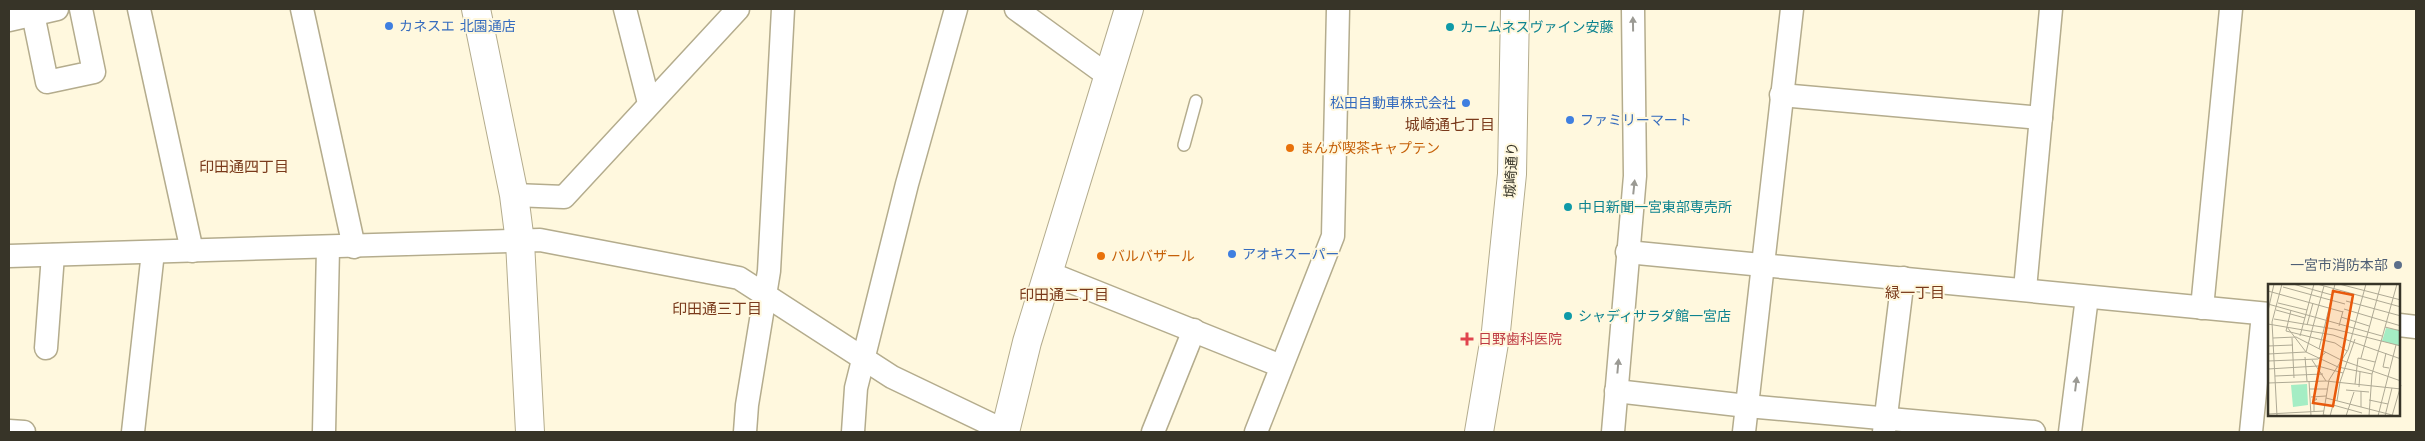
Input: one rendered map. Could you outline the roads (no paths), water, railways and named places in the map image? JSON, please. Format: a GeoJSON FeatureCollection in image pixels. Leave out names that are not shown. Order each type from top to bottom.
{"type":"FeatureCollection","features":[{"type":"Feature","properties":{"kind":"street"},"geometry":{"type":"LineString","coordinates":[[9,20],[57,9]]}},
{"type":"Feature","properties":{"kind":"street"},"geometry":{"type":"LineString","coordinates":[[33,14],[47,82],[94,72],[81,9]]}},
{"type":"Feature","properties":{"kind":"street"},"geometry":{"type":"LineString","coordinates":[[139,9],[192,251]]}},
{"type":"Feature","properties":{"kind":"street"},"geometry":{"type":"LineString","coordinates":[[302,9],[354,247]]}},
{"type":"Feature","properties":{"kind":"street"},"geometry":{"type":"LineString","coordinates":[[476,9],[514,195],[520,242],[530,432]]}},
{"type":"Feature","properties":{"kind":"street"},"geometry":{"type":"LineString","coordinates":[[625,9],[649,103]]}},
{"type":"Feature","properties":{"kind":"street"},"geometry":{"type":"LineString","coordinates":[[514,195],[564,197],[738,9]]}},
{"type":"Feature","properties":{"kind":"street"},"geometry":{"type":"LineString","coordinates":[[745,432],[747,405],[770,261],[783,9]]}},
{"type":"Feature","properties":{"kind":"street"},"geometry":{"type":"LineString","coordinates":[[852,432],[856,388],[907,184],[956,9]]}},
{"type":"Feature","properties":{"kind":"street"},"geometry":{"type":"LineString","coordinates":[[1016,9],[1107,75]]}},
{"type":"Feature","properties":{"kind":"street"},"geometry":{"type":"LineString","coordinates":[[9,256],[328,248],[540,240],[739,278],[864,357],[892,377],[1006,432],[1027,342],[1107,75],[1129,9]]}},
{"type":"Feature","properties":{"kind":"street"},"geometry":{"type":"LineString","coordinates":[[1256,432],[1333,236],[1338,9]]}},
{"type":"Feature","properties":{"kind":"street","name":"城崎通り"},"geometry":{"type":"LineString","coordinates":[[1479,432],[1496,331],[1512,174],[1515,9]]}},
{"type":"Feature","properties":{"kind":"street"},"geometry":{"type":"LineString","coordinates":[[1613,432],[1635,176],[1632,9]]}},
{"type":"Feature","properties":{"kind":"street"},"geometry":{"type":"LineString","coordinates":[[1744,432],[1792,9]]}},
{"type":"Feature","properties":{"kind":"street"},"geometry":{"type":"LineString","coordinates":[[2026,289],[2051,9]]}},
{"type":"Feature","properties":{"kind":"street"},"geometry":{"type":"LineString","coordinates":[[2202,308],[2231,9]]}},
{"type":"Feature","properties":{"kind":"street"},"geometry":{"type":"LineString","coordinates":[[1782,95],[2041,118]]}},
{"type":"Feature","properties":{"kind":"street"},"geometry":{"type":"LineString","coordinates":[[324,432],[328,248]]}},
{"type":"Feature","properties":{"kind":"street"},"geometry":{"type":"LineString","coordinates":[[133,432],[153,252]]}},
{"type":"Feature","properties":{"kind":"street"},"geometry":{"type":"LineString","coordinates":[[1627,252],[2026,289],[2087,297],[2266,314],[2251,432]]}},
{"type":"Feature","properties":{"kind":"street"},"geometry":{"type":"LineString","coordinates":[[46,348],[53,255]]}},
{"type":"Feature","properties":{"kind":"street"},"geometry":{"type":"LineString","coordinates":[[1049,273],[1281,366]]}},
{"type":"Feature","properties":{"kind":"street"},"geometry":{"type":"LineString","coordinates":[[1885,425],[1903,278]]}},
{"type":"Feature","properties":{"kind":"street"},"geometry":{"type":"LineString","coordinates":[[2070,432],[2087,297]]}},
{"type":"Feature","properties":{"kind":"street"},"geometry":{"type":"LineString","coordinates":[[2400,325],[2416,327]]}},
{"type":"Feature","properties":{"kind":"street"},"geometry":{"type":"LineString","coordinates":[[1153,432],[1194,330]]}},
{"type":"Feature","properties":{"kind":"street"},"geometry":{"type":"LineString","coordinates":[[1616,391],[1747,406],[1885,425],[2034,432]]}},
{"type":"Feature","properties":{"kind":"street"},"geometry":{"type":"LineString","coordinates":[[9,431],[24,432]]}},
{"type":"Feature","properties":{"kind":"lane"},"geometry":{"type":"LineString","coordinates":[[1184,145],[1196,100]]}},
{"type":"Feature","properties":{"kind":"place","name":"カネスエ 北園通店"},"geometry":{"type":"Point","coordinates":[389,26]}},
{"type":"Feature","properties":{"kind":"place","name":"カームネスヴァイン安藤"},"geometry":{"type":"Point","coordinates":[1450,27]}},
{"type":"Feature","properties":{"kind":"place","name":"松田自動車株式会社"},"geometry":{"type":"Point","coordinates":[1466,103]}},
{"type":"Feature","properties":{"kind":"place","name":"ファミリーマート"},"geometry":{"type":"Point","coordinates":[1570,120]}},
{"type":"Feature","properties":{"kind":"place","name":"まんが喫茶キャプテン"},"geometry":{"type":"Point","coordinates":[1290,148]}},
{"type":"Feature","properties":{"kind":"place","name":"中日新聞一宮東部専売所"},"geometry":{"type":"Point","coordinates":[1568,207]}},
{"type":"Feature","properties":{"kind":"place","name":"アオキスーパー"},"geometry":{"type":"Point","coordinates":[1232,254]}},
{"type":"Feature","properties":{"kind":"place","name":"バルバザール"},"geometry":{"type":"Point","coordinates":[1101,256]}},
{"type":"Feature","properties":{"kind":"place","name":"一宮市消防本部"},"geometry":{"type":"Point","coordinates":[2398,265]}},
{"type":"Feature","properties":{"kind":"place","name":"シャディサラダ館一宮店"},"geometry":{"type":"Point","coordinates":[1568,316]}},
{"type":"Feature","properties":{"kind":"place","name":"日野歯科医院"},"geometry":{"type":"Point","coordinates":[1467,339]}},
{"type":"Feature","properties":{"kind":"district","name":"城崎通七丁目"},"geometry":{"type":"Point","coordinates":[1450,125]}},
{"type":"Feature","properties":{"kind":"district","name":"印田通四丁目"},"geometry":{"type":"Point","coordinates":[244,167]}},
{"type":"Feature","properties":{"kind":"district","name":"緑一丁目"},"geometry":{"type":"Point","coordinates":[1915,293]}},
{"type":"Feature","properties":{"kind":"district","name":"印田通二丁目"},"geometry":{"type":"Point","coordinates":[1064,295]}},
{"type":"Feature","properties":{"kind":"district","name":"印田通三丁目"},"geometry":{"type":"Point","coordinates":[717,309]}}]}
